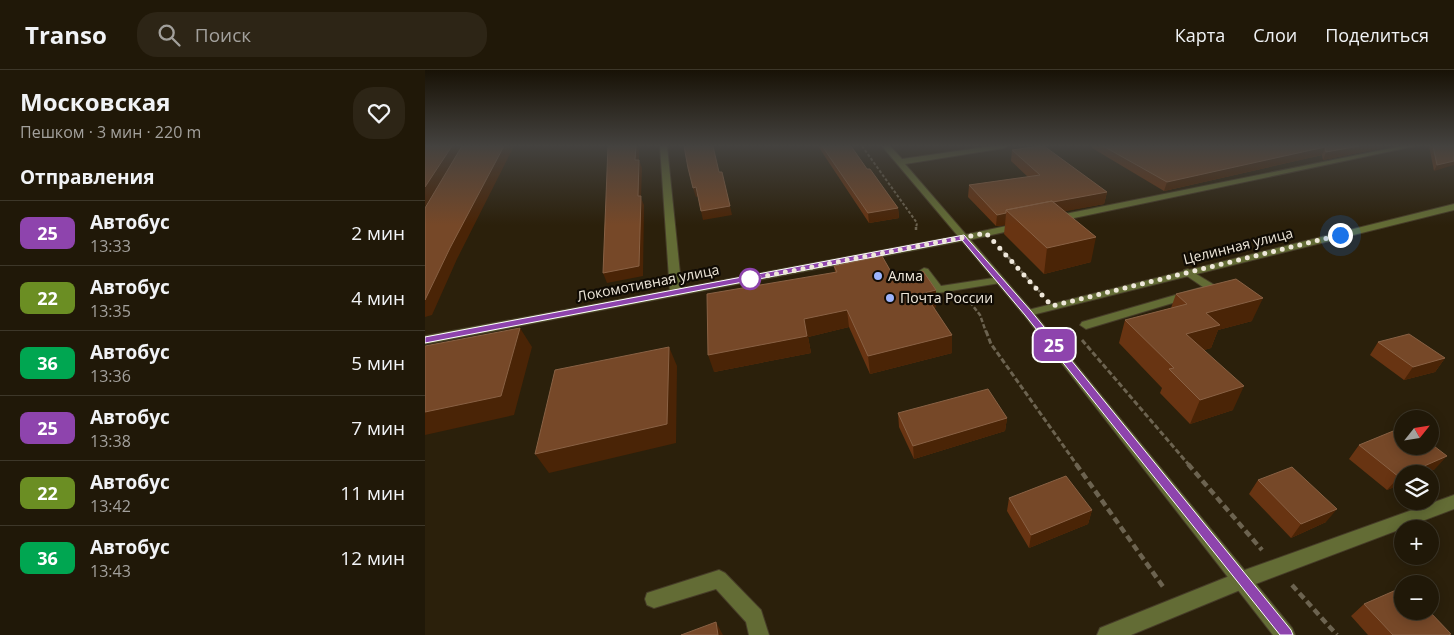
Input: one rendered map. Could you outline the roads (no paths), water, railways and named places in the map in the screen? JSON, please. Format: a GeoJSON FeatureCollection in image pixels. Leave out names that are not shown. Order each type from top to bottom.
{"type":"FeatureCollection","features":[{"type":"Feature","properties":{"kind":"street"},"geometry":{"type":"LineString","coordinates":[[665,172],[676,293]]}},
{"type":"Feature","properties":{"kind":"street"},"geometry":{"type":"LineString","coordinates":[[910,172],[1028,313],[1285,635]]}},
{"type":"Feature","properties":{"kind":"street"},"geometry":{"type":"LineString","coordinates":[[1044,221],[1282,172]]}},
{"type":"Feature","properties":{"kind":"street","name":"Целинная улица"},"geometry":{"type":"LineString","coordinates":[[1028,313],[1454,207]]}},
{"type":"Feature","properties":{"kind":"street","name":"Локомотивная улица"},"geometry":{"type":"LineString","coordinates":[[425,340],[964,238],[1034,223]]}},
{"type":"Feature","properties":{"kind":"street"},"geometry":{"type":"LineString","coordinates":[[924,271],[938,290],[1000,280]]}},
{"type":"Feature","properties":{"kind":"street"},"geometry":{"type":"LineString","coordinates":[[1086,325],[1211,288],[1188,272]]}},
{"type":"Feature","properties":{"kind":"street"},"geometry":{"type":"LineString","coordinates":[[1107,635],[1242,580],[1454,502]]}},
{"type":"Feature","properties":{"kind":"street"},"geometry":{"type":"LineString","coordinates":[[655,599],[719,579],[754,617],[759,635]]}},
{"type":"Feature","properties":{"kind":"place","name":"Алма"},"geometry":{"type":"Point","coordinates":[878,276]}},
{"type":"Feature","properties":{"kind":"place","name":"Почта России"},"geometry":{"type":"Point","coordinates":[890,298]}}]}
